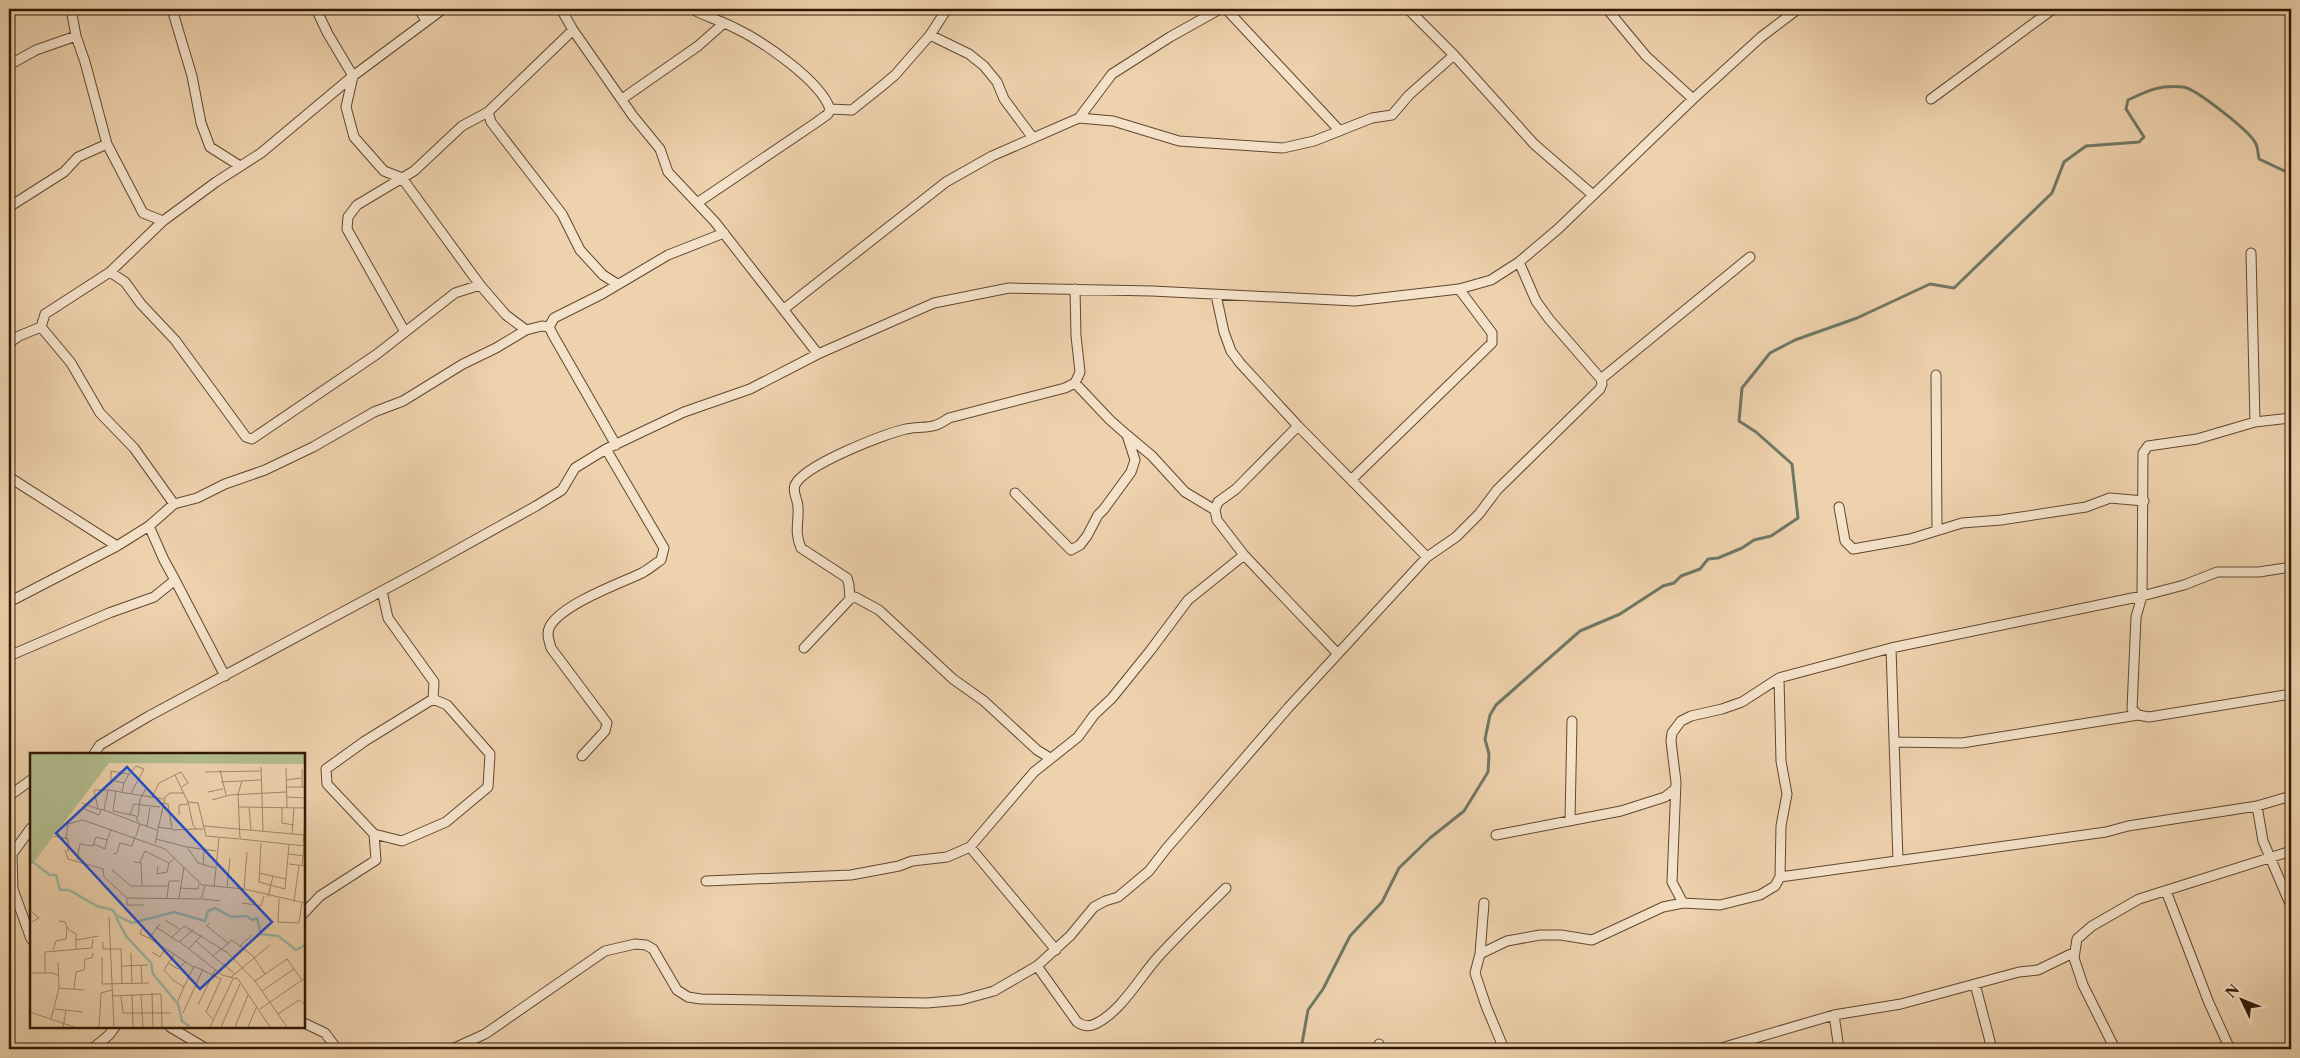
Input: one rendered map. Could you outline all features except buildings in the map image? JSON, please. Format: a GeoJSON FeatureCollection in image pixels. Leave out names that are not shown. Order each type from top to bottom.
{"type":"FeatureCollection","features":[{"type":"Feature","properties":{"kind":"street"},"geometry":{"type":"LineString","coordinates":[[71,9],[76,36],[107,144],[143,213],[163,221]]}},
{"type":"Feature","properties":{"kind":"street"},"geometry":{"type":"LineString","coordinates":[[172,9],[192,76],[201,123],[210,147],[240,166]]}},
{"type":"Feature","properties":{"kind":"street"},"geometry":{"type":"LineString","coordinates":[[316,9],[328,34],[353,76],[346,107],[354,137],[384,171],[402,178],[480,285],[506,315],[526,330]]}},
{"type":"Feature","properties":{"kind":"street"},"geometry":{"type":"LineString","coordinates":[[419,9],[426,21]]}},
{"type":"Feature","properties":{"kind":"street"},"geometry":{"type":"LineString","coordinates":[[41,327],[45,314],[110,272],[163,221],[216,182],[261,153],[353,76],[443,9]]}},
{"type":"Feature","properties":{"kind":"street"},"geometry":{"type":"LineString","coordinates":[[561,9],[573,30],[643,130],[660,149],[668,172],[724,233],[818,354]]}},
{"type":"Feature","properties":{"kind":"street"},"geometry":{"type":"LineString","coordinates":[[692,9],[707,18],[724,23],[776,52],[814,86],[828,102],[830,109],[828,114],[817,122],[697,202]]}},
{"type":"Feature","properties":{"kind":"street"},"geometry":{"type":"LineString","coordinates":[[830,109],[852,110],[895,75],[930,35],[947,9]]}},
{"type":"Feature","properties":{"kind":"street"},"geometry":{"type":"LineString","coordinates":[[1079,118],[1112,74],[1170,37],[1220,9]]}},
{"type":"Feature","properties":{"kind":"street"},"geometry":{"type":"LineString","coordinates":[[1226,9],[1340,131]]}},
{"type":"Feature","properties":{"kind":"street"},"geometry":{"type":"LineString","coordinates":[[1408,9],[1454,54],[1534,144],[1593,195]]}},
{"type":"Feature","properties":{"kind":"street"},"geometry":{"type":"LineString","coordinates":[[1607,9],[1646,56],[1693,99]]}},
{"type":"Feature","properties":{"kind":"street"},"geometry":{"type":"LineString","coordinates":[[95,753],[100,745],[149,716],[382,591],[562,490],[575,468],[606,449],[684,412],[750,389],[818,354],[934,303],[1009,288],[1355,301],[1459,289],[1491,280],[1519,262],[1558,229],[1693,99],[1761,37],[1798,9]]}},
{"type":"Feature","properties":{"kind":"street"},"geometry":{"type":"LineString","coordinates":[[1931,99],[2053,9]]}},
{"type":"Feature","properties":{"kind":"street"},"geometry":{"type":"LineString","coordinates":[[622,99],[698,46],[724,23]]}},
{"type":"Feature","properties":{"kind":"street"},"geometry":{"type":"LineString","coordinates":[[405,332],[347,229],[348,217],[357,205],[414,171],[462,126],[488,112],[573,30]]}},
{"type":"Feature","properties":{"kind":"street"},"geometry":{"type":"LineString","coordinates":[[930,35],[968,54],[984,66],[997,82],[1004,99],[1033,138]]}},
{"type":"Feature","properties":{"kind":"street"},"geometry":{"type":"LineString","coordinates":[[9,65],[36,50],[76,36]]}},
{"type":"Feature","properties":{"kind":"street"},"geometry":{"type":"LineString","coordinates":[[784,309],[946,182],[992,156],[1079,118],[1113,121],[1179,141],[1283,148],[1314,141],[1372,118],[1385,117],[1396,112],[1409,95],[1454,54]]}},
{"type":"Feature","properties":{"kind":"street"},"geometry":{"type":"LineString","coordinates":[[488,112],[492,122],[562,214],[580,250],[603,275],[617,284]]}},
{"type":"Feature","properties":{"kind":"street"},"geometry":{"type":"LineString","coordinates":[[9,207],[64,172],[78,157],[107,144]]}},
{"type":"Feature","properties":{"kind":"street"},"geometry":{"type":"LineString","coordinates":[[549,327],[554,318],[668,255],[724,233]]}},
{"type":"Feature","properties":{"kind":"street"},"geometry":{"type":"LineString","coordinates":[[2250,253],[2255,422]]}},
{"type":"Feature","properties":{"kind":"street"},"geometry":{"type":"LineString","coordinates":[[1601,379],[1750,257]]}},
{"type":"Feature","properties":{"kind":"street"},"geometry":{"type":"LineString","coordinates":[[452,1049],[485,1034],[605,951],[635,944],[646,944],[653,949],[677,990],[688,997],[701,999],[927,1003],[961,1000],[994,991],[1036,966],[1070,936],[1094,907],[1118,898],[1150,871],[1166,849],[1338,654],[1427,557],[1456,538],[1479,514],[1497,490],[1600,389],[1601,379],[1549,320],[1536,301],[1519,262]]}},
{"type":"Feature","properties":{"kind":"street"},"geometry":{"type":"LineString","coordinates":[[110,272],[125,282],[141,304],[175,340],[246,437],[252,439],[377,354],[455,293],[480,285]]}},
{"type":"Feature","properties":{"kind":"street"},"geometry":{"type":"LineString","coordinates":[[850,599],[849,584],[846,578],[801,548],[796,524],[798,507],[794,491],[799,480],[808,472],[834,457],[875,439],[906,429],[937,427],[949,418],[1065,388],[1074,383],[1080,372],[1076,336],[1075,289]]}},
{"type":"Feature","properties":{"kind":"street"},"geometry":{"type":"LineString","coordinates":[[1351,480],[1492,343],[1492,333],[1459,289]]}},
{"type":"Feature","properties":{"kind":"street"},"geometry":{"type":"LineString","coordinates":[[1216,295],[1224,332],[1231,351],[1246,370],[1298,426],[1427,557]]}},
{"type":"Feature","properties":{"kind":"street"},"geometry":{"type":"LineString","coordinates":[[9,602],[117,546],[149,526],[174,504],[197,498],[225,484],[265,470],[313,447],[374,412],[403,401],[463,364],[496,348],[526,330],[542,326],[549,327]]}},
{"type":"Feature","properties":{"kind":"street"},"geometry":{"type":"LineString","coordinates":[[9,343],[18,336],[41,327]]}},
{"type":"Feature","properties":{"kind":"street"},"geometry":{"type":"LineString","coordinates":[[41,327],[71,363],[100,412],[134,448],[174,504]]}},
{"type":"Feature","properties":{"kind":"street"},"geometry":{"type":"LineString","coordinates":[[549,327],[616,445]]}},
{"type":"Feature","properties":{"kind":"street"},"geometry":{"type":"LineString","coordinates":[[1936,375],[1937,530]]}},
{"type":"Feature","properties":{"kind":"street"},"geometry":{"type":"LineString","coordinates":[[1074,383],[1127,435],[1152,456],[1185,492],[1216,510]]}},
{"type":"Feature","properties":{"kind":"street"},"geometry":{"type":"LineString","coordinates":[[2138,715],[2132,710],[2136,617],[2142,596],[2143,453],[2148,446],[2197,439],[2255,422],[2291,418]]}},
{"type":"Feature","properties":{"kind":"street"},"geometry":{"type":"LineString","coordinates":[[1298,426],[1236,489],[1218,502],[1216,510],[1218,520],[1244,555],[1338,654]]}},
{"type":"Feature","properties":{"kind":"street"},"geometry":{"type":"LineString","coordinates":[[1015,492],[1071,550],[1080,545],[1098,515],[1131,472],[1135,460],[1127,435]]}},
{"type":"Feature","properties":{"kind":"street"},"geometry":{"type":"LineString","coordinates":[[582,756],[605,731],[607,723],[551,648],[547,635],[551,625],[566,610],[598,592],[644,572],[661,560],[664,548],[606,449]]}},
{"type":"Feature","properties":{"kind":"street"},"geometry":{"type":"LineString","coordinates":[[9,477],[117,546]]}},
{"type":"Feature","properties":{"kind":"street"},"geometry":{"type":"LineString","coordinates":[[1839,507],[1845,541],[1853,549],[1910,539],[1962,523],[2001,520],[2086,507],[2110,498],[2144,501]]}},
{"type":"Feature","properties":{"kind":"street"},"geometry":{"type":"LineString","coordinates":[[149,526],[164,560],[225,676]]}},
{"type":"Feature","properties":{"kind":"street"},"geometry":{"type":"LineString","coordinates":[[706,881],[851,875],[899,866],[912,861],[947,857],[970,846],[1034,772],[1078,737],[1094,715],[1112,698],[1188,600],[1244,555]]}},
{"type":"Feature","properties":{"kind":"street"},"geometry":{"type":"LineString","coordinates":[[1683,902],[1672,882],[1675,788],[1671,740],[1676,726],[1691,716],[1742,702],[1779,678],[1891,648],[2142,596],[2184,585],[2217,572],[2260,572],[2291,567]]}},
{"type":"Feature","properties":{"kind":"street"},"geometry":{"type":"LineString","coordinates":[[9,656],[109,613],[154,597],[175,580]]}},
{"type":"Feature","properties":{"kind":"street"},"geometry":{"type":"LineString","coordinates":[[382,591],[388,618],[434,682],[433,699]]}},
{"type":"Feature","properties":{"kind":"street"},"geometry":{"type":"LineString","coordinates":[[804,648],[850,599],[855,597],[864,600],[879,610],[953,680],[984,701],[1037,750],[1050,758]]}},
{"type":"Feature","properties":{"kind":"street"},"geometry":{"type":"LineString","coordinates":[[1891,648],[1898,861]]}},
{"type":"Feature","properties":{"kind":"street"},"geometry":{"type":"LineString","coordinates":[[1480,954],[1507,941],[1540,935],[1562,935],[1592,940],[1662,907],[1683,902],[1720,905],[1772,890],[1780,878],[1781,826],[1787,794],[1781,761],[1779,678]]}},
{"type":"Feature","properties":{"kind":"street"},"geometry":{"type":"LineString","coordinates":[[1894,742],[1962,743],[2138,715],[2149,717],[2291,694]]}},
{"type":"Feature","properties":{"kind":"street"},"geometry":{"type":"LineString","coordinates":[[433,699],[447,705],[490,754],[488,787],[446,822],[402,840],[374,834],[327,784],[326,768],[365,741],[433,699]]}},
{"type":"Feature","properties":{"kind":"street"},"geometry":{"type":"LineString","coordinates":[[1570,821],[1572,721]]}},
{"type":"Feature","properties":{"kind":"street"},"geometry":{"type":"LineString","coordinates":[[9,796],[30,781]]}},
{"type":"Feature","properties":{"kind":"street"},"geometry":{"type":"LineString","coordinates":[[1496,834],[1621,811],[1665,797],[1675,788]]}},
{"type":"Feature","properties":{"kind":"street"},"geometry":{"type":"LineString","coordinates":[[1780,878],[2106,832],[2128,826],[2257,806],[2291,796]]}},
{"type":"Feature","properties":{"kind":"street"},"geometry":{"type":"LineString","coordinates":[[2257,806],[2263,841],[2291,906]]}},
{"type":"Feature","properties":{"kind":"street"},"geometry":{"type":"LineString","coordinates":[[30,829],[10,854],[12,889],[30,936]]}},
{"type":"Feature","properties":{"kind":"street"},"geometry":{"type":"LineString","coordinates":[[305,912],[320,896],[376,860],[374,834]]}},
{"type":"Feature","properties":{"kind":"street"},"geometry":{"type":"LineString","coordinates":[[970,846],[1056,950]]}},
{"type":"Feature","properties":{"kind":"street"},"geometry":{"type":"LineString","coordinates":[[2115,1049],[2083,985],[2074,958],[2077,939],[2092,926],[2140,899],[2291,851]]}},
{"type":"Feature","properties":{"kind":"street"},"geometry":{"type":"LineString","coordinates":[[1036,966],[1077,1022],[1089,1026],[1097,1023],[1141,981],[1157,959],[1226,888]]}},
{"type":"Feature","properties":{"kind":"street"},"geometry":{"type":"LineString","coordinates":[[2166,891],[2209,1003],[2230,1049]]}},
{"type":"Feature","properties":{"kind":"street"},"geometry":{"type":"LineString","coordinates":[[1484,903],[1480,954],[1475,973],[1504,1049]]}},
{"type":"Feature","properties":{"kind":"street"},"geometry":{"type":"LineString","coordinates":[[1659,1049],[1727,1048],[1834,1015],[1901,1004],[2019,972],[2038,970],[2075,952]]}},
{"type":"Feature","properties":{"kind":"street"},"geometry":{"type":"LineString","coordinates":[[1975,984],[1992,1049]]}},
{"type":"Feature","properties":{"kind":"street"},"geometry":{"type":"LineString","coordinates":[[1834,1015],[1839,1049]]}},
{"type":"Feature","properties":{"kind":"street"},"geometry":{"type":"LineString","coordinates":[[305,1023],[326,1033],[337,1049]]}},
{"type":"Feature","properties":{"kind":"street"},"geometry":{"type":"LineString","coordinates":[[92,1049],[115,1028]]}},
{"type":"Feature","properties":{"kind":"street"},"geometry":{"type":"LineString","coordinates":[[172,1028],[207,1049]]}},
{"type":"Feature","properties":{"kind":"waterway"},"geometry":{"type":"LineString","coordinates":[[1301,1049],[1308,1010],[1323,989],[1350,936],[1382,902],[1399,868],[1430,838],[1464,811],[1488,772],[1489,754],[1485,739],[1490,715],[1496,705],[1580,631],[1620,614],[1663,586],[1674,583],[1681,576],[1700,569],[1708,559],[1718,558],[1742,548],[1754,540],[1771,536],[1798,518],[1792,464],[1756,432],[1739,421],[1742,388],[1770,353],[1795,340],[1857,318],[1930,284],[1954,288],[2052,193],[2064,162],[2086,146],[2139,142],[2144,137],[2126,109],[2128,100],[2148,91],[2167,87],[2189,89],[2210,102],[2244,130],[2257,146],[2259,159],[2291,174]]}}]}
